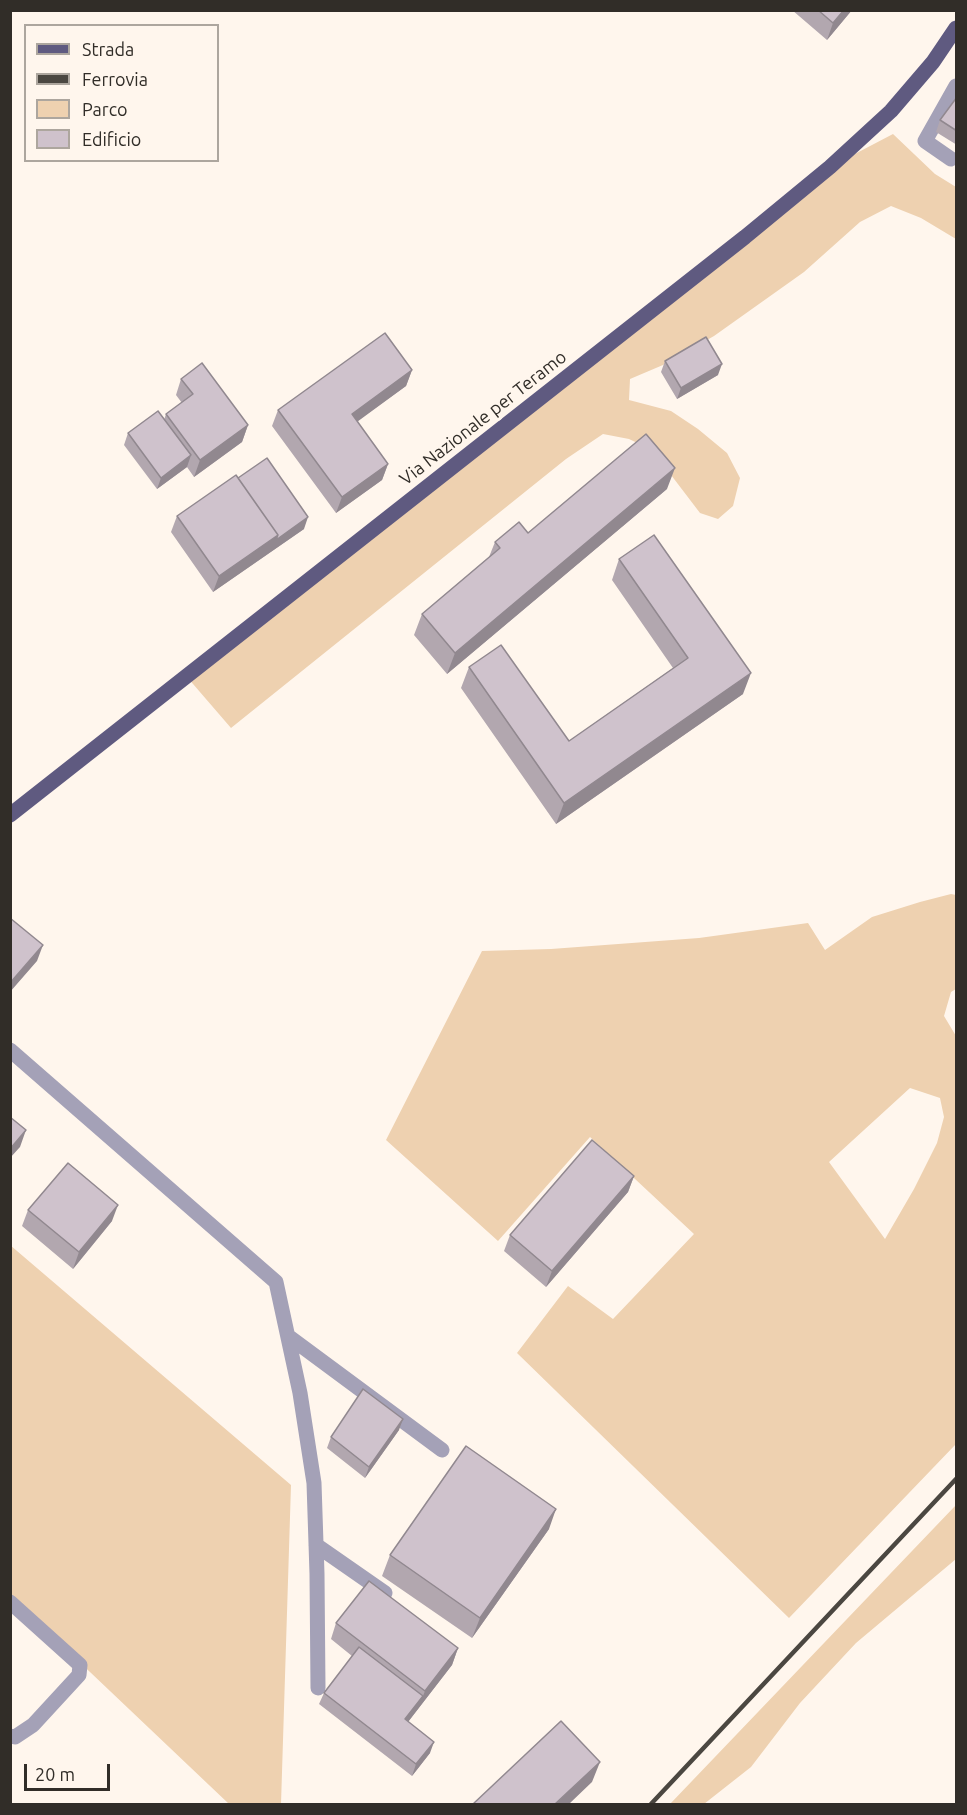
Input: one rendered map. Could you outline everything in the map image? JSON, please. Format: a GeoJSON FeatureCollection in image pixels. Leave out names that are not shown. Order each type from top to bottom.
{"type":"FeatureCollection","features":[{"type":"Feature","properties":{"kind":"main road","name":"Via Nazionale per Teramo"},"geometry":{"type":"LineString","coordinates":[[10,815],[745,237],[830,167],[891,111],[933,62],[957,28]]}},
{"type":"Feature","properties":{"kind":"lane"},"geometry":{"type":"LineString","coordinates":[[951,159],[925,141],[957,86]]}},
{"type":"Feature","properties":{"kind":"lane"},"geometry":{"type":"LineString","coordinates":[[10,1050],[276,1282],[300,1393],[314,1483],[318,1688]]}},
{"type":"Feature","properties":{"kind":"lane"},"geometry":{"type":"LineString","coordinates":[[288,1336],[442,1450]]}},
{"type":"Feature","properties":{"kind":"lane"},"geometry":{"type":"LineString","coordinates":[[316,1545],[387,1594]]}},
{"type":"Feature","properties":{"kind":"lane"},"geometry":{"type":"LineString","coordinates":[[10,1602],[80,1665],[80,1675],[33,1725],[15,1737],[10,1736]]}},
{"type":"Feature","properties":{"kind":"green space"},"geometry":{"type":"Polygon","coordinates":[[[893,134],[935,174],[956,187],[956,239],[921,218],[891,206],[860,222],[804,272],[714,336],[663,365],[630,379],[629,400],[671,411],[698,429],[727,453],[740,478],[733,506],[718,519],[700,513],[652,450],[629,439],[603,434],[566,459],[231,728],[187,677],[830,167],[893,134]]]}},
{"type":"Feature","properties":{"kind":"green space"},"geometry":{"type":"Polygon","coordinates":[[[951,894],[956,895],[956,989],[951,992],[944,1016],[956,1036],[956,1444],[789,1618],[517,1353],[568,1286],[613,1319],[694,1234],[590,1137],[498,1241],[386,1140],[482,951],[551,949],[699,938],[808,923],[825,950],[872,917],[951,894]],[[910,1088],[829,1162],[885,1239],[937,1143],[944,1117],[940,1098],[910,1088]]]}},
{"type":"Feature","properties":{"kind":"green space"},"geometry":{"type":"Polygon","coordinates":[[[10,1245],[291,1485],[281,1804],[229,1804],[11,1597],[10,1245]]]}},
{"type":"Feature","properties":{"kind":"green space"},"geometry":{"type":"Polygon","coordinates":[[[956,1505],[956,1559],[856,1643],[800,1703],[751,1767],[704,1804],[670,1804],[956,1505]]]}},
{"type":"Feature","properties":{"kind":"building"},"geometry":{"type":"Polygon","coordinates":[[[818,10],[844,10],[833,23],[818,10]]]}},
{"type":"Feature","properties":{"kind":"building"},"geometry":{"type":"Polygon","coordinates":[[[957,97],[957,131],[940,120],[957,97]]]}},
{"type":"Feature","properties":{"kind":"building"},"geometry":{"type":"Polygon","coordinates":[[[385,333],[412,370],[352,414],[388,464],[342,497],[278,410],[385,333]]]}},
{"type":"Feature","properties":{"kind":"building"},"geometry":{"type":"Polygon","coordinates":[[[706,337],[722,364],[681,388],[665,361],[706,337]]]}},
{"type":"Feature","properties":{"kind":"building"},"geometry":{"type":"Polygon","coordinates":[[[202,363],[248,425],[200,460],[166,414],[193,394],[181,379],[202,363]]]}},
{"type":"Feature","properties":{"kind":"building"},"geometry":{"type":"Polygon","coordinates":[[[158,411],[191,455],[161,478],[128,433],[158,411]]]}},
{"type":"Feature","properties":{"kind":"building"},"geometry":{"type":"Polygon","coordinates":[[[646,434],[675,468],[455,653],[422,614],[500,548],[495,542],[519,522],[528,533],[646,434]]]}},
{"type":"Feature","properties":{"kind":"building"},"geometry":{"type":"Polygon","coordinates":[[[267,458],[308,517],[276,540],[278,535],[238,478],[267,458]]]}},
{"type":"Feature","properties":{"kind":"building"},"geometry":{"type":"Polygon","coordinates":[[[236,475],[278,535],[219,576],[177,516],[236,475]]]}},
{"type":"Feature","properties":{"kind":"building"},"geometry":{"type":"Polygon","coordinates":[[[654,535],[751,673],[564,803],[469,667],[501,645],[569,741],[688,658],[619,559],[654,535]]]}},
{"type":"Feature","properties":{"kind":"building"},"geometry":{"type":"Polygon","coordinates":[[[10,918],[43,945],[10,983],[10,918]]]}},
{"type":"Feature","properties":{"kind":"building"},"geometry":{"type":"Polygon","coordinates":[[[10,1117],[26,1130],[10,1149],[10,1117]]]}},
{"type":"Feature","properties":{"kind":"building"},"geometry":{"type":"Polygon","coordinates":[[[592,1140],[634,1176],[552,1271],[510,1235],[592,1140]]]}},
{"type":"Feature","properties":{"kind":"building"},"geometry":{"type":"Polygon","coordinates":[[[68,1163],[118,1205],[79,1252],[28,1210],[68,1163]]]}},
{"type":"Feature","properties":{"kind":"building"},"geometry":{"type":"Polygon","coordinates":[[[363,1389],[403,1419],[369,1467],[331,1437],[363,1389]]]}},
{"type":"Feature","properties":{"kind":"building"},"geometry":{"type":"Polygon","coordinates":[[[466,1446],[556,1509],[480,1618],[390,1555],[466,1446]]]}},
{"type":"Feature","properties":{"kind":"building"},"geometry":{"type":"Polygon","coordinates":[[[369,1581],[458,1648],[425,1691],[336,1623],[369,1581]]]}},
{"type":"Feature","properties":{"kind":"building"},"geometry":{"type":"Polygon","coordinates":[[[359,1647],[423,1696],[405,1719],[434,1742],[416,1764],[324,1693],[359,1647]]]}},
{"type":"Feature","properties":{"kind":"building"},"geometry":{"type":"Polygon","coordinates":[[[561,1721],[600,1762],[555,1804],[473,1804],[561,1721]]]}},
{"type":"Feature","properties":{"kind":"railway"},"geometry":{"type":"LineString","coordinates":[[651,1804],[956,1479]]}}]}
